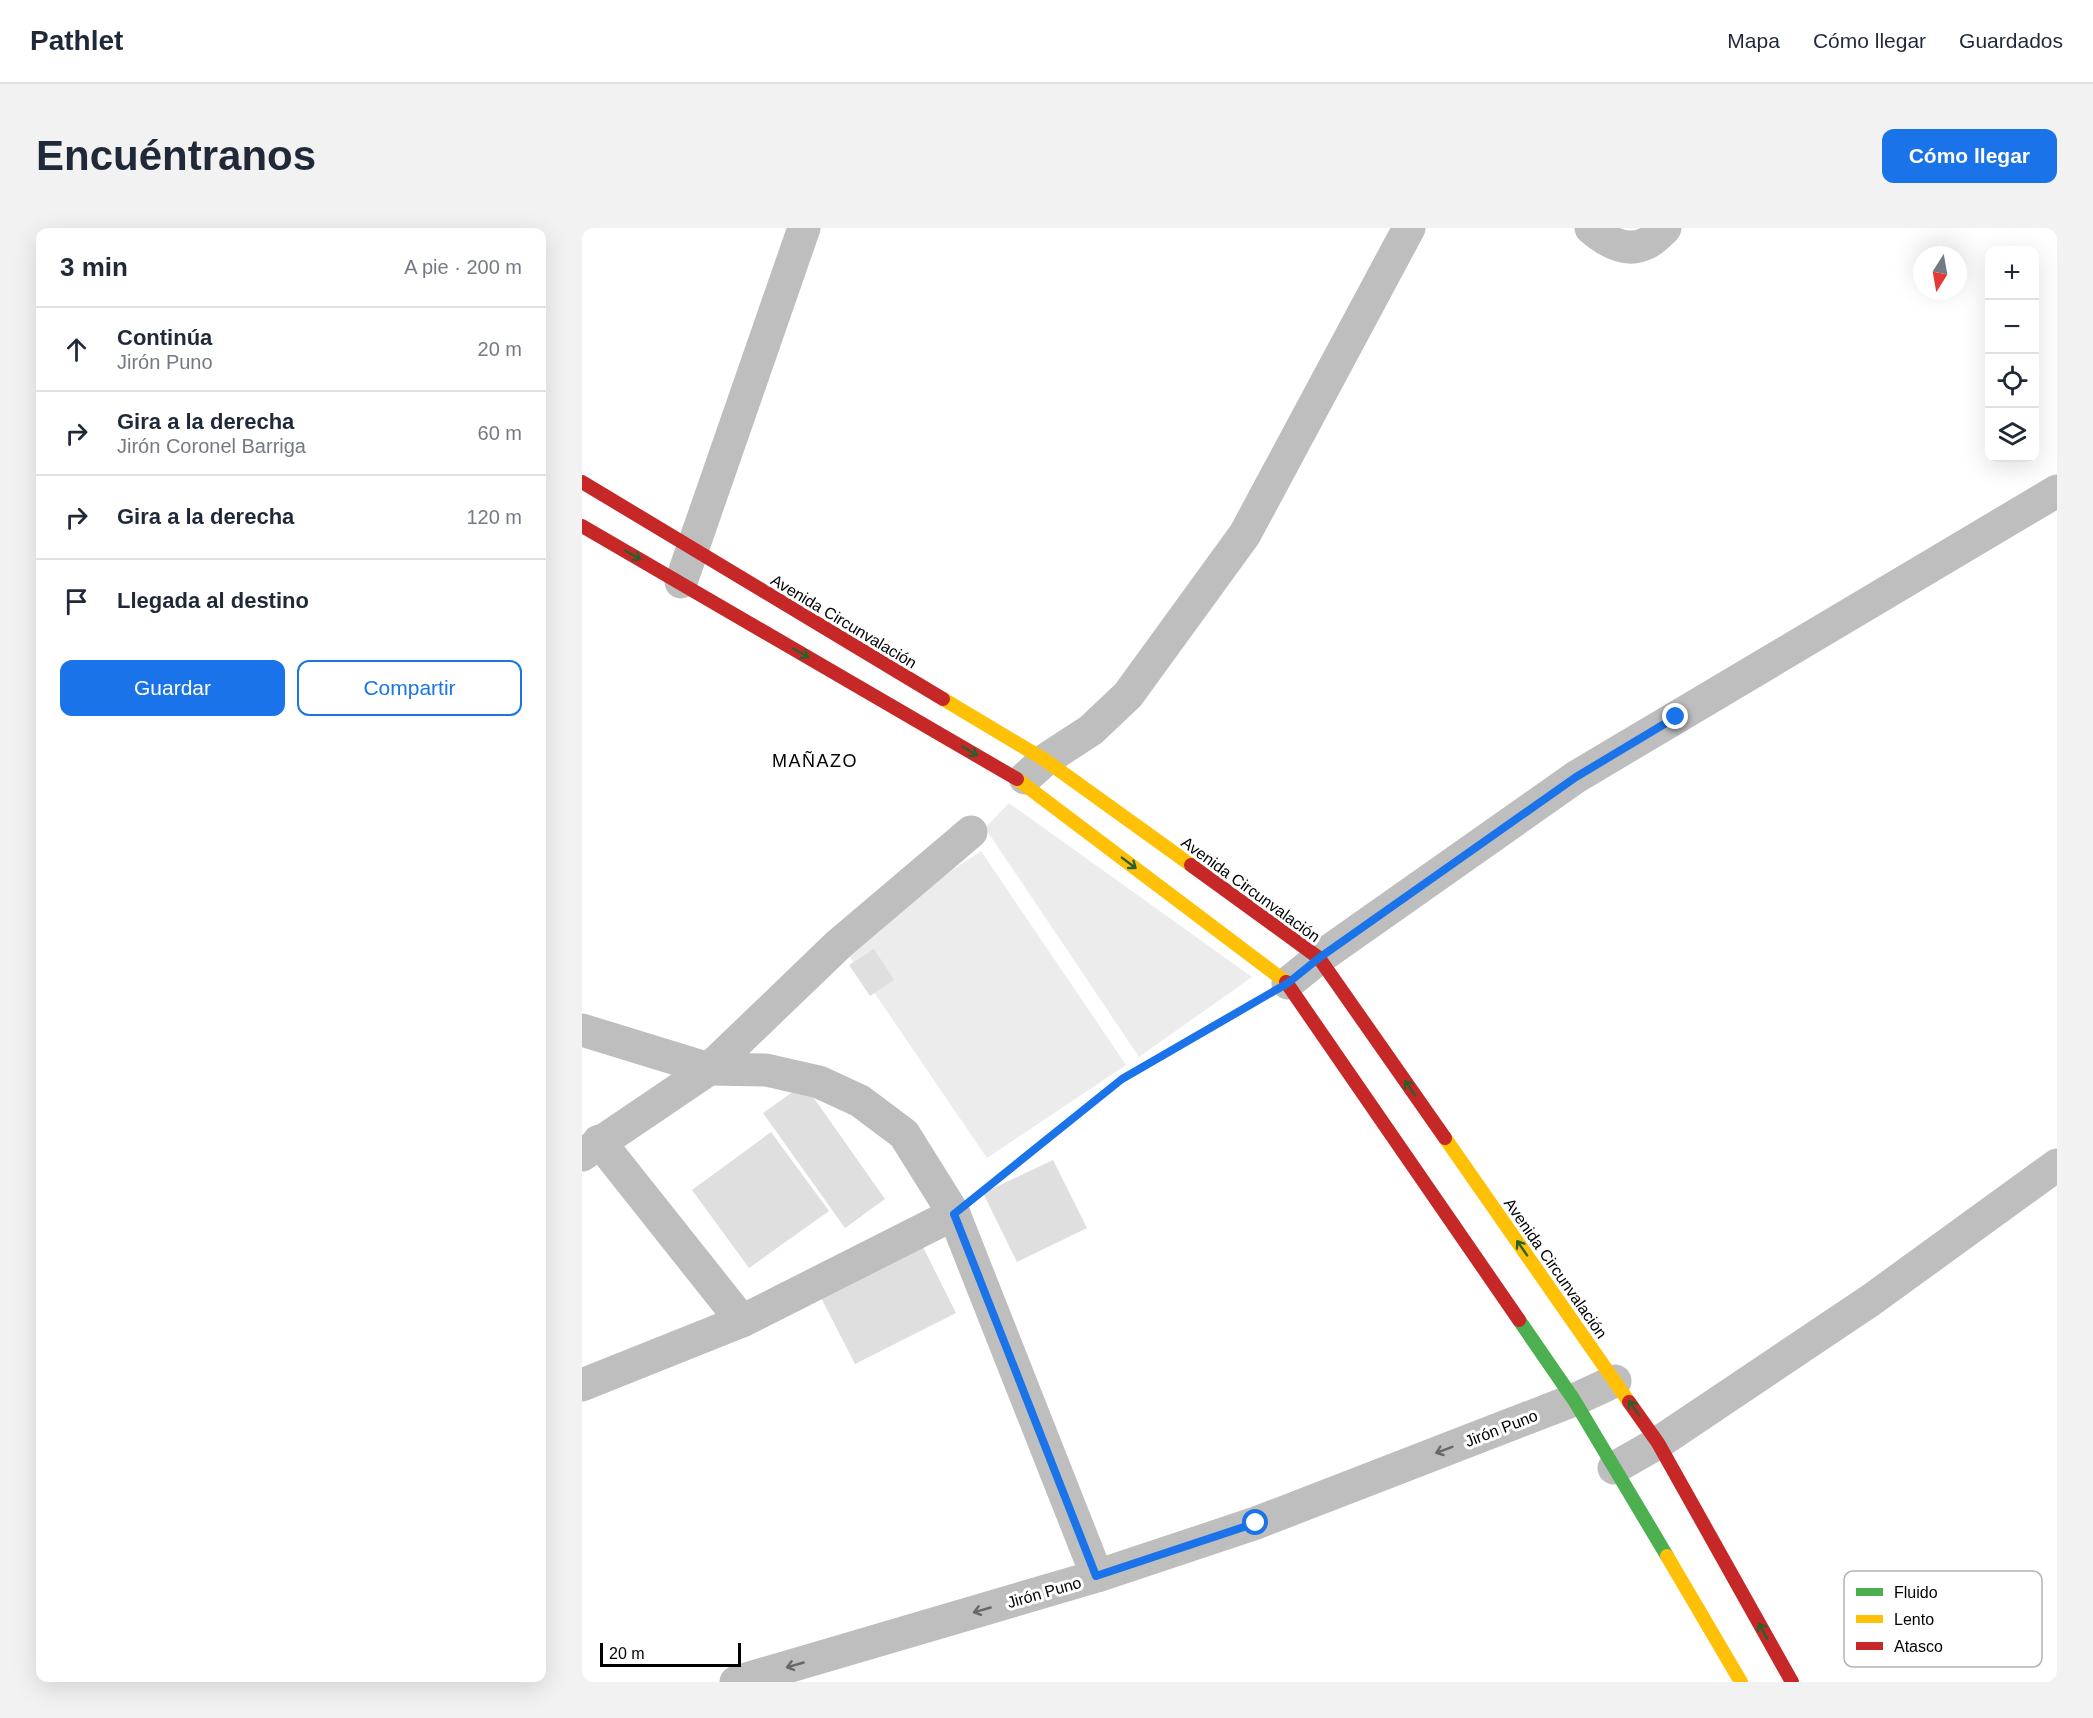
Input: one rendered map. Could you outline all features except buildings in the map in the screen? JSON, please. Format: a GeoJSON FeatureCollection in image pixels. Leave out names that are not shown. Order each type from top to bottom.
{"type":"FeatureCollection","features":[{"type":"Feature","properties":{"kind":"highway","name":"Avenida Circunvalación"},"geometry":{"type":"LineString","coordinates":[[582,482],[691,549],[1319,958],[1658,1443],[1792,1682]]}},
{"type":"Feature","properties":{"kind":"highway","name":"Avenida Circunvalación"},"geometry":{"type":"LineString","coordinates":[[582,526],[681,582],[1033,771],[1288,983],[1574,1400],[1741,1682]]}},
{"type":"Feature","properties":{"kind":"street"},"geometry":{"type":"LineString","coordinates":[[681,582],[804,228]]}},
{"type":"Feature","properties":{"kind":"street"},"geometry":{"type":"LineString","coordinates":[[1033,771],[1091,730],[1128,696],[1245,534],[1409,228]]}},
{"type":"Feature","properties":{"kind":"street"},"geometry":{"type":"LineString","coordinates":[[1591,228],[1603,238],[1624,248],[1646,244],[1665,228]]}},
{"type":"Feature","properties":{"kind":"street"},"geometry":{"type":"LineString","coordinates":[[1288,983],[1319,958],[1576,777],[2057,491]]}},
{"type":"Feature","properties":{"kind":"street"},"geometry":{"type":"LineString","coordinates":[[742,1321],[591,1148],[709,1069],[839,944],[971,832]]}},
{"type":"Feature","properties":{"kind":"street"},"geometry":{"type":"LineString","coordinates":[[582,1030],[709,1069],[766,1070],[819,1082],[860,1101],[904,1134],[954,1214],[1096,1576]]}},
{"type":"Feature","properties":{"kind":"street"},"geometry":{"type":"LineString","coordinates":[[1614,1468],[1658,1443],[1871,1300],[2057,1165]]}},
{"type":"Feature","properties":{"kind":"street"},"geometry":{"type":"LineString","coordinates":[[582,1385],[742,1321],[954,1214]]}},
{"type":"Feature","properties":{"kind":"street","name":"Jirón Puno"},"geometry":{"type":"LineString","coordinates":[[736,1682],[1096,1576],[1256,1523],[1574,1400],[1615,1381]]}},
{"type":"Feature","properties":{"kind":"path"},"geometry":{"type":"LineString","coordinates":[[954,1214],[1122,1079],[1288,983]]}},
{"type":"Feature","properties":{"kind":"shaded area"},"geometry":{"type":"Polygon","coordinates":[[[1009,803],[1252,977],[1139,1057],[985,828],[1009,803]]]}},
{"type":"Feature","properties":{"kind":"shaded area"},"geometry":{"type":"Polygon","coordinates":[[[981,851],[1126,1065],[987,1158],[841,944],[981,851]]]}},
{"type":"Feature","properties":{"kind":"traffic: fast"},"geometry":{"type":"LineString","coordinates":[[1519,1320],[1574,1400],[1667,1556]]}},
{"type":"Feature","properties":{"kind":"traffic: slow"},"geometry":{"type":"LineString","coordinates":[[943,699],[1045,760],[1191,865]]}},
{"type":"Feature","properties":{"kind":"traffic: slow"},"geometry":{"type":"LineString","coordinates":[[1017,779],[1286,982]]}},
{"type":"Feature","properties":{"kind":"traffic: slow"},"geometry":{"type":"LineString","coordinates":[[1445,1138],[1629,1402]]}},
{"type":"Feature","properties":{"kind":"traffic: slow"},"geometry":{"type":"LineString","coordinates":[[1667,1556],[1741,1682]]}},
{"type":"Feature","properties":{"kind":"traffic: jam"},"geometry":{"type":"LineString","coordinates":[[582,482],[943,699]]}},
{"type":"Feature","properties":{"kind":"traffic: jam"},"geometry":{"type":"LineString","coordinates":[[582,526],[1017,779]]}},
{"type":"Feature","properties":{"kind":"traffic: jam"},"geometry":{"type":"LineString","coordinates":[[1191,865],[1319,958],[1445,1138]]}},
{"type":"Feature","properties":{"kind":"traffic: jam"},"geometry":{"type":"LineString","coordinates":[[1286,982],[1519,1320]]}},
{"type":"Feature","properties":{"kind":"traffic: jam"},"geometry":{"type":"LineString","coordinates":[[1629,1402],[1658,1443],[1792,1682]]}},
{"type":"Feature","properties":{"kind":"district","name":"MAÑAZO"},"geometry":{"type":"Point","coordinates":[815,761]}},
{"type":"Feature","properties":{"kind":"route"},"geometry":{"type":"LineString","coordinates":[[1256,1523],[1096,1576],[954,1214],[1122,1079],[1288,983],[1319,958],[1576,777],[1676,717]]}}]}
